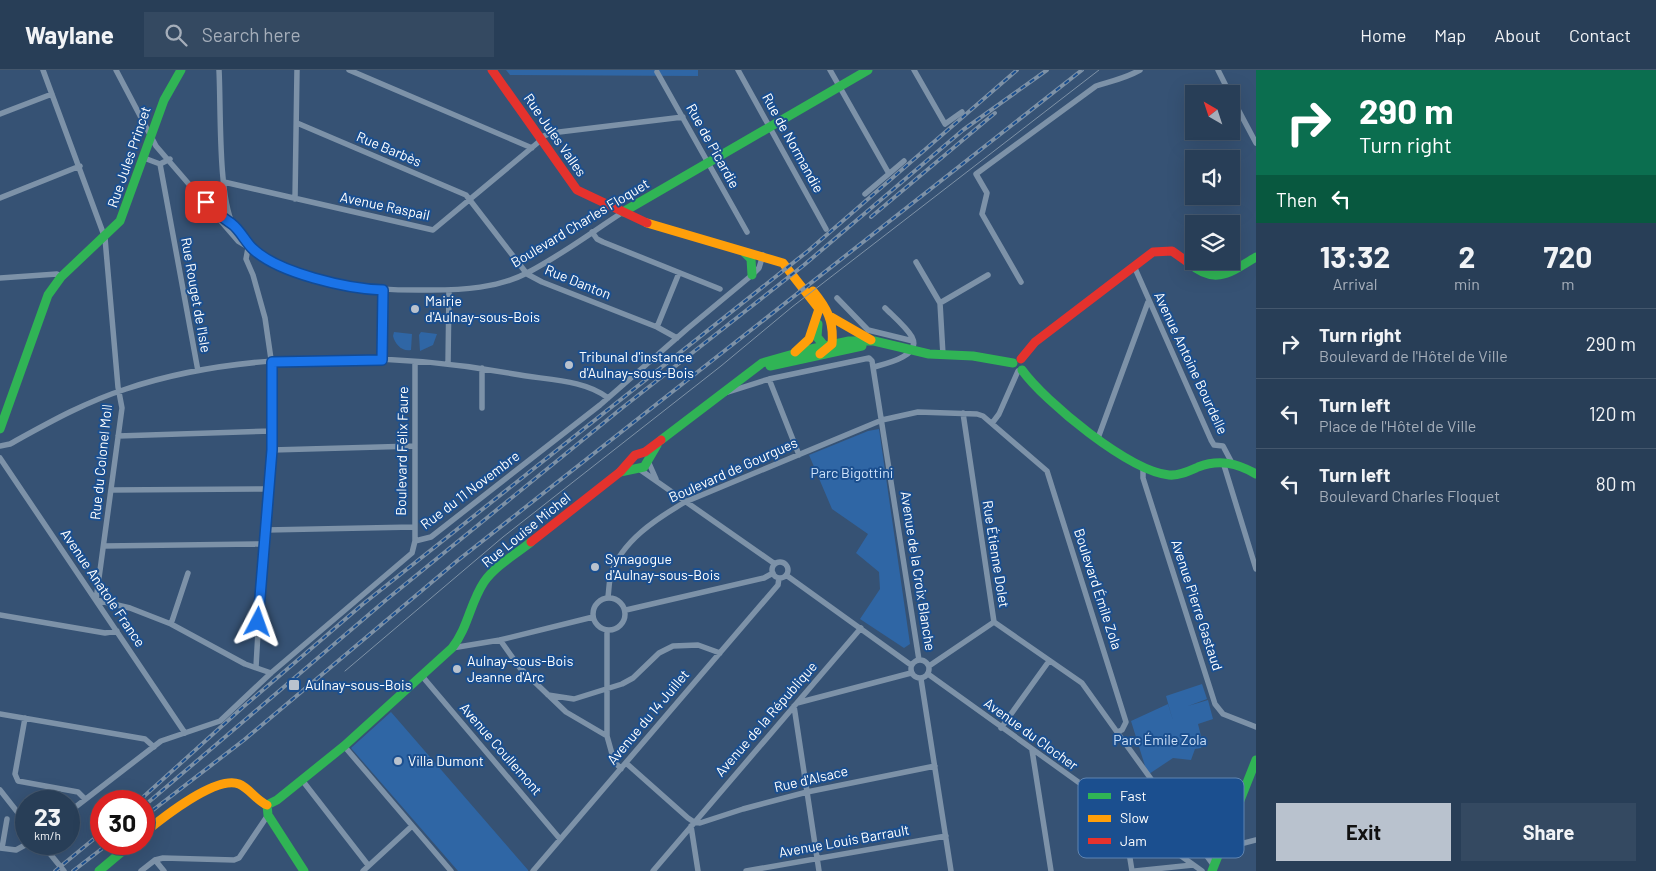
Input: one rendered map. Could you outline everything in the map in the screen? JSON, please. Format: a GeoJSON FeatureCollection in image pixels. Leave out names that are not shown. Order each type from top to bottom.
{"type":"FeatureCollection","features":[{"type":"Feature","properties":{"kind":"street","name":"Rue du Colonel Moll"},"geometry":{"type":"LineString","coordinates":[[43,70],[105,238],[118,391],[122,408],[96,600]]}},
{"type":"Feature","properties":{"kind":"street","name":"Boulevard Charles Floquet"},"geometry":{"type":"LineString","coordinates":[[116,70],[150,138],[170,159],[238,241],[290,269],[317,279],[383,290],[449,290],[491,285],[527,274],[623,212],[868,70]]}},
{"type":"Feature","properties":{"kind":"street","name":"Rue Jules Princet"},"geometry":{"type":"LineString","coordinates":[[0,429],[48,295],[61,277],[105,238],[124,213],[164,100],[181,70]]}},
{"type":"Feature","properties":{"kind":"street"},"geometry":{"type":"LineString","coordinates":[[219,70],[224,182],[228,211],[233,225]]}},
{"type":"Feature","properties":{"kind":"street"},"geometry":{"type":"LineString","coordinates":[[294,199],[298,70]]}},
{"type":"Feature","properties":{"kind":"street"},"geometry":{"type":"LineString","coordinates":[[349,70],[532,148]]}},
{"type":"Feature","properties":{"kind":"street","name":"Rue Jules Valles"},"geometry":{"type":"LineString","coordinates":[[484,70],[502,83]]}},
{"type":"Feature","properties":{"kind":"street","name":"Rue Jules Valles"},"geometry":{"type":"LineString","coordinates":[[492,70],[563,173],[577,190],[643,220],[745,253],[782,258],[817,302]]}},
{"type":"Feature","properties":{"kind":"street","name":"Rue de Normandie"},"geometry":{"type":"LineString","coordinates":[[738,70],[826,229]]}},
{"type":"Feature","properties":{"kind":"street"},"geometry":{"type":"LineString","coordinates":[[830,70],[888,172]]}},
{"type":"Feature","properties":{"kind":"street"},"geometry":{"type":"LineString","coordinates":[[914,70],[945,124],[962,112]]}},
{"type":"Feature","properties":{"kind":"street"},"geometry":{"type":"LineString","coordinates":[[1021,282],[982,214],[987,193],[976,174],[1096,86],[1124,79],[1140,70]]}},
{"type":"Feature","properties":{"kind":"street"},"geometry":{"type":"LineString","coordinates":[[1218,70],[1226,85]]}},
{"type":"Feature","properties":{"kind":"street","name":"Rue de Picardie"},"geometry":{"type":"LineString","coordinates":[[657,72],[748,232]]}},
{"type":"Feature","properties":{"kind":"street"},"geometry":{"type":"LineString","coordinates":[[0,114],[52,94]]}},
{"type":"Feature","properties":{"kind":"street"},"geometry":{"type":"LineString","coordinates":[[1240,112],[1256,143]]}},
{"type":"Feature","properties":{"kind":"street"},"geometry":{"type":"LineString","coordinates":[[540,139],[551,133],[683,117]]}},
{"type":"Feature","properties":{"kind":"street","name":"Rue Barbès"},"geometry":{"type":"LineString","coordinates":[[297,123],[466,195],[469,201]]}},
{"type":"Feature","properties":{"kind":"street","name":"Avenue Raspail"},"geometry":{"type":"LineString","coordinates":[[224,182],[433,230],[530,151],[540,139]]}},
{"type":"Feature","properties":{"kind":"street"},"geometry":{"type":"LineString","coordinates":[[144,158],[160,164],[170,159]]}},
{"type":"Feature","properties":{"kind":"street"},"geometry":{"type":"LineString","coordinates":[[864,194],[884,178],[888,172],[895,170],[904,161]]}},
{"type":"Feature","properties":{"kind":"street","name":"Rue Rouget de l'Isle"},"geometry":{"type":"LineString","coordinates":[[160,164],[198,371]]}},
{"type":"Feature","properties":{"kind":"street"},"geometry":{"type":"LineString","coordinates":[[0,198],[80,166]]}},
{"type":"Feature","properties":{"kind":"street","name":"Rue Danton"},"geometry":{"type":"LineString","coordinates":[[469,201],[527,274],[542,282],[657,327],[677,338]]}},
{"type":"Feature","properties":{"kind":"street"},"geometry":{"type":"LineString","coordinates":[[643,220],[644,201]]}},
{"type":"Feature","properties":{"kind":"street"},"geometry":{"type":"LineString","coordinates":[[218,216],[225,216],[228,211]]}},
{"type":"Feature","properties":{"kind":"street","name":"Boulevard Charles Floquet"},"geometry":{"type":"LineString","coordinates":[[218,216],[233,225],[250,248]]}},
{"type":"Feature","properties":{"kind":"street","name":"Rue Jules Valles"},"geometry":{"type":"LineString","coordinates":[[643,220],[764,255]]}},
{"type":"Feature","properties":{"kind":"street"},"geometry":{"type":"LineString","coordinates":[[592,232],[597,239],[720,289]]}},
{"type":"Feature","properties":{"kind":"street"},"geometry":{"type":"LineString","coordinates":[[250,248],[246,259],[253,275],[265,318],[272,362],[272,450],[266,530],[263,544],[256,667]]}},
{"type":"Feature","properties":{"kind":"street"},"geometry":{"type":"LineString","coordinates":[[993,422],[999,414],[1019,366],[1035,342],[1153,252],[1164,248],[1175,252],[1203,272],[1214,276],[1225,274],[1256,257]]}},
{"type":"Feature","properties":{"kind":"street"},"geometry":{"type":"LineString","coordinates":[[745,253],[751,259],[752,275]]}},
{"type":"Feature","properties":{"kind":"street","name":"Rue du 11 Novembre"},"geometry":{"type":"LineString","coordinates":[[80,803],[164,740],[220,721],[271,672],[412,553],[415,541],[431,537],[608,398],[752,275],[759,268],[764,255]]}},
{"type":"Feature","properties":{"kind":"street"},"geometry":{"type":"LineString","coordinates":[[916,262],[940,303],[943,355]]}},
{"type":"Feature","properties":{"kind":"street","name":"Avenue Antoine Bourdelle"},"geometry":{"type":"LineString","coordinates":[[1134,266],[1148,302],[1211,440],[1214,445],[1223,446],[1227,462]]}},
{"type":"Feature","properties":{"kind":"street"},"geometry":{"type":"LineString","coordinates":[[657,327],[679,273]]}},
{"type":"Feature","properties":{"kind":"street"},"geometry":{"type":"LineString","coordinates":[[0,278],[57,274],[61,277]]}},
{"type":"Feature","properties":{"kind":"street"},"geometry":{"type":"LineString","coordinates":[[940,303],[988,275]]}},
{"type":"Feature","properties":{"kind":"street"},"geometry":{"type":"LineString","coordinates":[[382,360],[383,290]]}},
{"type":"Feature","properties":{"kind":"street"},"geometry":{"type":"LineString","coordinates":[[448,364],[449,290]]}},
{"type":"Feature","properties":{"kind":"street"},"geometry":{"type":"LineString","coordinates":[[837,298],[868,330],[943,355],[973,356],[1019,366],[1052,402],[1084,430],[1143,468],[1155,473],[1170,475],[1183,474],[1209,464],[1227,462],[1256,474]]}},
{"type":"Feature","properties":{"kind":"street"},"geometry":{"type":"LineString","coordinates":[[817,302],[832,316],[874,341]]}},
{"type":"Feature","properties":{"kind":"street"},"geometry":{"type":"LineString","coordinates":[[817,302],[820,314],[817,337],[827,349]]}},
{"type":"Feature","properties":{"kind":"street"},"geometry":{"type":"LineString","coordinates":[[793,354],[809,339],[817,302]]}},
{"type":"Feature","properties":{"kind":"street"},"geometry":{"type":"LineString","coordinates":[[1098,438],[1148,302]]}},
{"type":"Feature","properties":{"kind":"street"},"geometry":{"type":"LineString","coordinates":[[885,308],[912,337],[912,346]]}},
{"type":"Feature","properties":{"kind":"street"},"geometry":{"type":"LineString","coordinates":[[827,349],[834,329],[832,316]]}},
{"type":"Feature","properties":{"kind":"street","name":"Rue Louise Michel"},"geometry":{"type":"LineString","coordinates":[[267,805],[277,800],[344,746],[452,648],[465,631],[488,577],[513,555],[620,472],[635,466],[645,466],[647,457],[661,440],[762,363],[793,354],[874,341],[888,346]]}},
{"type":"Feature","properties":{"kind":"street"},"geometry":{"type":"LineString","coordinates":[[888,346],[912,346]]}},
{"type":"Feature","properties":{"kind":"street","name":"Rue Louise Michel"},"geometry":{"type":"LineString","coordinates":[[723,392],[764,367],[827,349],[888,346]]}},
{"type":"Feature","properties":{"kind":"street"},"geometry":{"type":"LineString","coordinates":[[874,367],[892,362],[912,346]]}},
{"type":"Feature","properties":{"kind":"street","name":"Rue Louise Michel"},"geometry":{"type":"LineString","coordinates":[[723,392],[736,391],[769,379],[869,358],[874,367]]}},
{"type":"Feature","properties":{"kind":"street"},"geometry":{"type":"LineString","coordinates":[[0,446],[10,444],[72,410],[118,391],[177,374],[272,362],[382,360],[448,364],[482,368],[593,389],[608,398]]}},
{"type":"Feature","properties":{"kind":"street","name":"Boulevard Félix Faure"},"geometry":{"type":"LineString","coordinates":[[415,362],[415,541]]}},
{"type":"Feature","properties":{"kind":"street","name":"Avenue de la Croix Blanche"},"geometry":{"type":"LineString","coordinates":[[874,367],[919,660]]}},
{"type":"Feature","properties":{"kind":"street"},"geometry":{"type":"LineString","coordinates":[[482,368],[482,408]]}},
{"type":"Feature","properties":{"kind":"street"},"geometry":{"type":"LineString","coordinates":[[769,379],[798,455]]}},
{"type":"Feature","properties":{"kind":"street","name":"Boulevard Émile Zola"},"geometry":{"type":"LineString","coordinates":[[882,420],[918,412],[976,414],[993,422],[1047,471],[1126,722],[1122,730],[1117,732]]}},
{"type":"Feature","properties":{"kind":"street","name":"Rue Étienne Dolet"},"geometry":{"type":"LineString","coordinates":[[963,413],[994,622],[1082,683],[1117,732]]}},
{"type":"Feature","properties":{"kind":"street","name":"Boulevard de Gourgues"},"geometry":{"type":"LineString","coordinates":[[608,597],[610,576],[617,559],[626,547],[670,511],[685,502],[882,420]]}},
{"type":"Feature","properties":{"kind":"street"},"geometry":{"type":"LineString","coordinates":[[118,436],[272,431]]}},
{"type":"Feature","properties":{"kind":"street"},"geometry":{"type":"LineString","coordinates":[[272,450],[415,446]]}},
{"type":"Feature","properties":{"kind":"street","name":"Rue Louise Michel"},"geometry":{"type":"LineString","coordinates":[[635,466],[635,455],[647,457]]}},
{"type":"Feature","properties":{"kind":"street"},"geometry":{"type":"LineString","coordinates":[[647,457],[656,479]]}},
{"type":"Feature","properties":{"kind":"street","name":"Avenue Anatole France"},"geometry":{"type":"LineString","coordinates":[[0,458],[185,733]]}},
{"type":"Feature","properties":{"kind":"street"},"geometry":{"type":"LineString","coordinates":[[1227,462],[1256,569]]}},
{"type":"Feature","properties":{"kind":"street"},"geometry":{"type":"LineString","coordinates":[[635,466],[775,564],[783,563],[787,566],[786,575]]}},
{"type":"Feature","properties":{"kind":"street","name":"Avenue Pierre Gastaud"},"geometry":{"type":"LineString","coordinates":[[1143,468],[1143,478],[1215,704],[1223,714],[1256,727]]}},
{"type":"Feature","properties":{"kind":"street"},"geometry":{"type":"LineString","coordinates":[[111,490],[268,489]]}},
{"type":"Feature","properties":{"kind":"street"},"geometry":{"type":"LineString","coordinates":[[266,530],[414,527]]}},
{"type":"Feature","properties":{"kind":"street"},"geometry":{"type":"LineString","coordinates":[[104,546],[263,544]]}},
{"type":"Feature","properties":{"kind":"street"},"geometry":{"type":"LineString","coordinates":[[773,574],[775,564]]}},
{"type":"Feature","properties":{"kind":"street"},"geometry":{"type":"LineString","coordinates":[[171,624],[188,573]]}},
{"type":"Feature","properties":{"kind":"street"},"geometry":{"type":"LineString","coordinates":[[773,574],[779,578],[786,575]]}},
{"type":"Feature","properties":{"kind":"street"},"geometry":{"type":"LineString","coordinates":[[626,610],[764,578],[773,574]]}},
{"type":"Feature","properties":{"kind":"street"},"geometry":{"type":"LineString","coordinates":[[786,575],[911,665]]}},
{"type":"Feature","properties":{"kind":"street","name":"Avenue du 14 Juillet"},"geometry":{"type":"LineString","coordinates":[[533,871],[778,585],[779,578]]}},
{"type":"Feature","properties":{"kind":"street"},"geometry":{"type":"LineString","coordinates":[[608,597],[621,602],[626,610],[622,625],[607,630],[598,626],[593,617],[595,606],[603,598],[608,597]]}},
{"type":"Feature","properties":{"kind":"street"},"geometry":{"type":"LineString","coordinates":[[96,600],[130,608],[171,624],[245,664],[271,672]]}},
{"type":"Feature","properties":{"kind":"street"},"geometry":{"type":"LineString","coordinates":[[0,615],[105,633],[117,631]]}},
{"type":"Feature","properties":{"kind":"street"},"geometry":{"type":"LineString","coordinates":[[452,648],[500,640],[593,617]]}},
{"type":"Feature","properties":{"kind":"street"},"geometry":{"type":"LineString","coordinates":[[929,666],[994,622]]}},
{"type":"Feature","properties":{"kind":"street","name":"Avenue de la République"},"geometry":{"type":"LineString","coordinates":[[653,871],[861,628]]}},
{"type":"Feature","properties":{"kind":"street"},"geometry":{"type":"LineString","coordinates":[[607,630],[607,736],[614,761],[621,769]]}},
{"type":"Feature","properties":{"kind":"street"},"geometry":{"type":"LineString","coordinates":[[500,640],[520,668],[566,712],[607,736]]}},
{"type":"Feature","properties":{"kind":"street"},"geometry":{"type":"LineString","coordinates":[[548,694],[574,699],[633,678],[659,654],[673,646],[698,645],[720,653]]}},
{"type":"Feature","properties":{"kind":"street"},"geometry":{"type":"LineString","coordinates":[[919,660],[925,661],[929,666],[928,674],[921,679],[915,678],[911,673],[911,665],[919,660]]}},
{"type":"Feature","properties":{"kind":"street"},"geometry":{"type":"LineString","coordinates":[[1001,728],[1049,661]]}},
{"type":"Feature","properties":{"kind":"street"},"geometry":{"type":"LineString","coordinates":[[819,871],[796,704],[911,673]]}},
{"type":"Feature","properties":{"kind":"street","name":"Avenue du Clocher"},"geometry":{"type":"LineString","coordinates":[[928,674],[1078,782]]}},
{"type":"Feature","properties":{"kind":"street","name":"Avenue Coullemont"},"geometry":{"type":"LineString","coordinates":[[422,676],[560,840]]}},
{"type":"Feature","properties":{"kind":"street"},"geometry":{"type":"LineString","coordinates":[[921,679],[951,871]]}},
{"type":"Feature","properties":{"kind":"street"},"geometry":{"type":"LineString","coordinates":[[0,714],[145,739],[154,746]]}},
{"type":"Feature","properties":{"kind":"street"},"geometry":{"type":"LineString","coordinates":[[25,718],[15,774],[18,781],[78,792],[85,799]]}},
{"type":"Feature","properties":{"kind":"street"},"geometry":{"type":"LineString","coordinates":[[1117,732],[1149,778]]}},
{"type":"Feature","properties":{"kind":"street"},"geometry":{"type":"LineString","coordinates":[[344,746],[451,871]]}},
{"type":"Feature","properties":{"kind":"street"},"geometry":{"type":"LineString","coordinates":[[1032,750],[1051,871]]}},
{"type":"Feature","properties":{"kind":"street"},"geometry":{"type":"LineString","coordinates":[[1244,791],[1256,760]]}},
{"type":"Feature","properties":{"kind":"street"},"geometry":{"type":"LineString","coordinates":[[626,763],[693,824],[698,871]]}},
{"type":"Feature","properties":{"kind":"street","name":"Rue d'Alsace"},"geometry":{"type":"LineString","coordinates":[[693,824],[807,792],[935,766]]}},
{"type":"Feature","properties":{"kind":"street"},"geometry":{"type":"LineString","coordinates":[[302,780],[368,865]]}},
{"type":"Feature","properties":{"kind":"street"},"geometry":{"type":"LineString","coordinates":[[155,825],[181,806],[214,788],[230,783],[239,784],[260,802],[267,805],[268,815],[304,871]]}},
{"type":"Feature","properties":{"kind":"street"},"geometry":{"type":"LineString","coordinates":[[0,790],[15,809]]}},
{"type":"Feature","properties":{"kind":"street"},"geometry":{"type":"LineString","coordinates":[[141,871],[155,860],[234,860],[239,858],[268,815]]}},
{"type":"Feature","properties":{"kind":"street"},"geometry":{"type":"LineString","coordinates":[[7,819],[1,848],[15,850]]}},
{"type":"Feature","properties":{"kind":"street"},"geometry":{"type":"LineString","coordinates":[[363,871],[412,826]]}},
{"type":"Feature","properties":{"kind":"street","name":"Avenue Louis Barrault"},"geometry":{"type":"LineString","coordinates":[[746,871],[946,836]]}},
{"type":"Feature","properties":{"kind":"street"},"geometry":{"type":"LineString","coordinates":[[51,855],[64,871]]}},
{"type":"Feature","properties":{"kind":"street"},"geometry":{"type":"LineString","coordinates":[[99,871],[118,855]]}},
{"type":"Feature","properties":{"kind":"street"},"geometry":{"type":"LineString","coordinates":[[1131,858],[1133,871],[1193,865]]}},
{"type":"Feature","properties":{"kind":"street","name":"Avenue du Clocher"},"geometry":{"type":"LineString","coordinates":[[1183,858],[1202,871]]}},
{"type":"Feature","properties":{"kind":"street"},"geometry":{"type":"LineString","coordinates":[[155,860],[164,871]]}},
{"type":"Feature","properties":{"kind":"green space"},"geometry":{"type":"Polygon","coordinates":[[[506,70],[698,70],[698,76],[510,75],[506,70]]]}},
{"type":"Feature","properties":{"kind":"green space"},"geometry":{"type":"Polygon","coordinates":[[[394,332],[412,334],[411,350],[402,349],[395,342],[394,332]]]}},
{"type":"Feature","properties":{"kind":"green space"},"geometry":{"type":"Polygon","coordinates":[[[421,332],[437,334],[433,345],[420,351],[419,335],[421,332]]]}},
{"type":"Feature","properties":{"kind":"green space","name":"Parc Bigottini"},"geometry":{"type":"Polygon","coordinates":[[[879,429],[910,644],[904,648],[860,619],[880,589],[879,572],[856,553],[868,534],[832,509],[809,455],[868,431],[879,429]]]}},
{"type":"Feature","properties":{"kind":"green space","name":"Parc Émile Zola"},"geometry":{"type":"Polygon","coordinates":[[[1202,684],[1207,699],[1188,706],[1208,700],[1213,719],[1198,724],[1203,744],[1201,748],[1195,749],[1191,760],[1173,758],[1149,774],[1131,721],[1168,704],[1173,721],[1166,696],[1202,684]]]}},
{"type":"Feature","properties":{"kind":"green space"},"geometry":{"type":"Polygon","coordinates":[[[391,712],[528,871],[458,871],[351,748],[391,712]]]}},
{"type":"Feature","properties":{"kind":"tram line"},"geometry":{"type":"LineString","coordinates":[[345,671],[503,537],[721,366],[792,307],[1099,70]]}},
{"type":"Feature","properties":{"kind":"railway"},"geometry":{"type":"LineString","coordinates":[[151,790],[243,707],[363,604],[808,251],[1017,70]]}},
{"type":"Feature","properties":{"kind":"railway"},"geometry":{"type":"LineString","coordinates":[[155,797],[386,600],[622,408],[804,265],[963,130],[1047,70]]}},
{"type":"Feature","properties":{"kind":"railway"},"geometry":{"type":"LineString","coordinates":[[155,809],[244,740],[457,561],[1082,70]]}},
{"type":"Feature","properties":{"kind":"railway"},"geometry":{"type":"LineString","coordinates":[[871,217],[995,113]]}},
{"type":"Feature","properties":{"kind":"railway"},"geometry":{"type":"LineString","coordinates":[[55,871],[90,842]]}},
{"type":"Feature","properties":{"kind":"railway"},"geometry":{"type":"LineString","coordinates":[[73,871],[94,855]]}},
{"type":"Feature","properties":{"kind":"traffic: fast"},"geometry":{"type":"LineString","coordinates":[[0,429],[48,295],[61,277],[120,221],[164,100],[181,70]]}},
{"type":"Feature","properties":{"kind":"traffic: fast"},"geometry":{"type":"LineString","coordinates":[[623,212],[868,70]]}},
{"type":"Feature","properties":{"kind":"traffic: fast"},"geometry":{"type":"LineString","coordinates":[[745,253],[751,259],[752,275]]}},
{"type":"Feature","properties":{"kind":"traffic: fast"},"geometry":{"type":"LineString","coordinates":[[1240,267],[1256,257]]}},
{"type":"Feature","properties":{"kind":"traffic: fast"},"geometry":{"type":"LineString","coordinates":[[1198,270],[1215,275],[1235,270]]}},
{"type":"Feature","properties":{"kind":"traffic: fast"},"geometry":{"type":"LineString","coordinates":[[818,324],[817,337],[827,349]]}},
{"type":"Feature","properties":{"kind":"traffic: fast"},"geometry":{"type":"LineString","coordinates":[[661,440],[762,363],[811,349],[849,341],[874,341],[929,354],[973,356],[1013,363]]}},
{"type":"Feature","properties":{"kind":"traffic: fast"},"geometry":{"type":"LineString","coordinates":[[770,366],[862,346]]}},
{"type":"Feature","properties":{"kind":"traffic: fast"},"geometry":{"type":"LineString","coordinates":[[1022,370],[1033,384],[1089,433],[1132,461],[1152,471],[1176,475],[1213,463],[1228,463],[1256,474]]}},
{"type":"Feature","properties":{"kind":"traffic: fast"},"geometry":{"type":"LineString","coordinates":[[620,472],[644,467],[657,445]]}},
{"type":"Feature","properties":{"kind":"traffic: fast"},"geometry":{"type":"LineString","coordinates":[[267,805],[277,800],[344,746],[452,648],[462,632],[475,598],[484,582],[500,565],[531,542]]}},
{"type":"Feature","properties":{"kind":"traffic: fast"},"geometry":{"type":"LineString","coordinates":[[1244,790],[1256,760]]}},
{"type":"Feature","properties":{"kind":"traffic: fast"},"geometry":{"type":"LineString","coordinates":[[267,805],[268,815],[304,871]]}},
{"type":"Feature","properties":{"kind":"traffic: fast"},"geometry":{"type":"LineString","coordinates":[[99,871],[118,855]]}},
{"type":"Feature","properties":{"kind":"traffic: fast"},"geometry":{"type":"LineString","coordinates":[[1212,871],[1217,858]]}},
{"type":"Feature","properties":{"kind":"traffic: slow"},"geometry":{"type":"LineString","coordinates":[[647,223],[783,263],[819,309],[809,339],[795,352]]}},
{"type":"Feature","properties":{"kind":"traffic: slow"},"geometry":{"type":"LineString","coordinates":[[813,291],[826,309],[832,328],[832,344],[820,354]]}},
{"type":"Feature","properties":{"kind":"traffic: slow"},"geometry":{"type":"LineString","coordinates":[[831,317],[871,340]]}},
{"type":"Feature","properties":{"kind":"traffic: slow"},"geometry":{"type":"LineString","coordinates":[[155,824],[203,792],[229,783],[243,786],[267,805]]}},
{"type":"Feature","properties":{"kind":"traffic: jam"},"geometry":{"type":"LineString","coordinates":[[492,70],[577,190],[647,223]]}},
{"type":"Feature","properties":{"kind":"traffic: jam"},"geometry":{"type":"LineString","coordinates":[[1021,359],[1035,342],[1153,252],[1172,251],[1185,260]]}},
{"type":"Feature","properties":{"kind":"traffic: jam"},"geometry":{"type":"LineString","coordinates":[[531,542],[620,472],[635,455],[645,452],[661,440]]}},
{"type":"Feature","properties":{"kind":"place","name":"Mairie d'Aulnay-sous-Bois"},"geometry":{"type":"Point","coordinates":[415,309]}},
{"type":"Feature","properties":{"kind":"place","name":"Tribunal d'instance d'Aulnay-sous-Bois"},"geometry":{"type":"Point","coordinates":[569,365]}},
{"type":"Feature","properties":{"kind":"place","name":"Synagogue d'Aulnay-sous-Bois"},"geometry":{"type":"Point","coordinates":[595,567]}},
{"type":"Feature","properties":{"kind":"place","name":"Aulnay-sous-Bois Jeanne d'Arc"},"geometry":{"type":"Point","coordinates":[457,669]}},
{"type":"Feature","properties":{"kind":"place","name":"Aulnay-sous-Bois"},"geometry":{"type":"Point","coordinates":[294,685]}},
{"type":"Feature","properties":{"kind":"place","name":"Villa Dumont"},"geometry":{"type":"Point","coordinates":[398,761]}},
{"type":"Feature","properties":{"kind":"route"},"geometry":{"type":"LineString","coordinates":[[206,202],[218,216],[233,225],[252,249],[290,269],[330,283],[383,290],[382,360],[272,362],[272,450],[258,622]]}}]}
